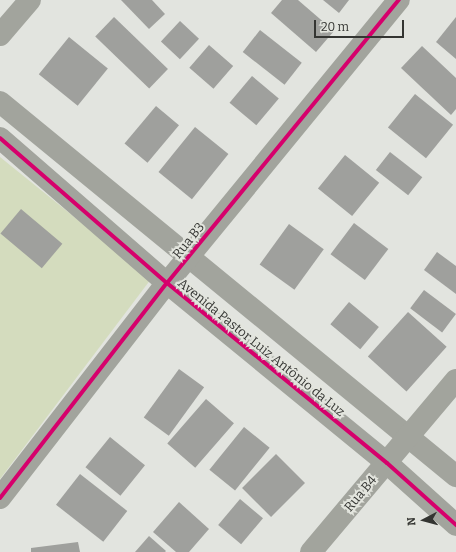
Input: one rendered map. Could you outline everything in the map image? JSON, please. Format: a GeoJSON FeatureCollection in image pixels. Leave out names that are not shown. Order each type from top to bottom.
{"type":"FeatureCollection","features":[{"type":"Feature","properties":{"kind":"street"},"geometry":{"type":"LineString","coordinates":[[0,35],[30,0]]}},
{"type":"Feature","properties":{"kind":"street","name":"Rua B3"},"geometry":{"type":"LineString","coordinates":[[0,498],[167,284],[399,0]]}},
{"type":"Feature","properties":{"kind":"street","name":"Avenida Pastor Luiz Antônio da Luz"},"geometry":{"type":"LineString","coordinates":[[0,102],[191,255],[410,435],[456,476]]}},
{"type":"Feature","properties":{"kind":"street","name":"Avenida Pastor Luiz Antônio da Luz"},"geometry":{"type":"LineString","coordinates":[[0,138],[167,284],[387,463],[456,525]]}},
{"type":"Feature","properties":{"kind":"street","name":"Rua B4"},"geometry":{"type":"LineString","coordinates":[[311,552],[456,380]]}},
{"type":"Feature","properties":{"kind":"green space"},"geometry":{"type":"Polygon","coordinates":[[[0,157],[151,279],[0,479],[0,157]]]}},
{"type":"Feature","properties":{"kind":"building"},"geometry":{"type":"Polygon","coordinates":[[[121,0],[152,0],[165,14],[149,29],[121,0]]]}},
{"type":"Feature","properties":{"kind":"building"},"geometry":{"type":"Polygon","coordinates":[[[282,0],[298,0],[334,31],[316,52],[271,13],[282,0]]]}},
{"type":"Feature","properties":{"kind":"building"},"geometry":{"type":"Polygon","coordinates":[[[323,0],[349,0],[339,13],[323,0]]]}},
{"type":"Feature","properties":{"kind":"building"},"geometry":{"type":"Polygon","coordinates":[[[114,17],[168,69],[149,89],[95,36],[114,17]]]}},
{"type":"Feature","properties":{"kind":"building"},"geometry":{"type":"Polygon","coordinates":[[[456,17],[456,59],[436,42],[456,17]]]}},
{"type":"Feature","properties":{"kind":"building"},"geometry":{"type":"Polygon","coordinates":[[[180,21],[199,39],[180,59],[161,41],[180,21]]]}},
{"type":"Feature","properties":{"kind":"building"},"geometry":{"type":"Polygon","coordinates":[[[260,30],[302,63],[285,85],[243,52],[260,30]]]}},
{"type":"Feature","properties":{"kind":"building"},"geometry":{"type":"Polygon","coordinates":[[[69,37],[108,68],[78,106],[39,74],[69,37]]]}},
{"type":"Feature","properties":{"kind":"building"},"geometry":{"type":"Polygon","coordinates":[[[209,45],[233,66],[213,89],[189,68],[209,45]]]}},
{"type":"Feature","properties":{"kind":"building"},"geometry":{"type":"Polygon","coordinates":[[[422,46],[456,78],[456,109],[451,115],[401,68],[422,46]]]}},
{"type":"Feature","properties":{"kind":"building"},"geometry":{"type":"Polygon","coordinates":[[[252,76],[279,98],[256,125],[230,103],[252,76]]]}},
{"type":"Feature","properties":{"kind":"building"},"geometry":{"type":"Polygon","coordinates":[[[415,94],[453,125],[426,158],[388,127],[415,94]]]}},
{"type":"Feature","properties":{"kind":"building"},"geometry":{"type":"Polygon","coordinates":[[[156,106],[179,125],[147,163],[125,144],[156,106]]]}},
{"type":"Feature","properties":{"kind":"building"},"geometry":{"type":"Polygon","coordinates":[[[195,127],[228,154],[192,199],[158,172],[195,127]]]}},
{"type":"Feature","properties":{"kind":"building"},"geometry":{"type":"Polygon","coordinates":[[[390,152],[422,177],[408,195],[376,170],[390,152]]]}},
{"type":"Feature","properties":{"kind":"building"},"geometry":{"type":"Polygon","coordinates":[[[345,155],[379,183],[352,216],[318,188],[345,155]]]}},
{"type":"Feature","properties":{"kind":"building"},"geometry":{"type":"Polygon","coordinates":[[[21,209],[62,244],[42,268],[0,234],[21,209]]]}},
{"type":"Feature","properties":{"kind":"building"},"geometry":{"type":"Polygon","coordinates":[[[354,223],[388,249],[365,280],[331,254],[354,223]]]}},
{"type":"Feature","properties":{"kind":"building"},"geometry":{"type":"Polygon","coordinates":[[[289,224],[324,249],[294,290],[260,264],[289,224]]]}},
{"type":"Feature","properties":{"kind":"building"},"geometry":{"type":"Polygon","coordinates":[[[437,252],[456,266],[456,294],[424,270],[437,252]]]}},
{"type":"Feature","properties":{"kind":"building"},"geometry":{"type":"Polygon","coordinates":[[[424,290],[456,314],[442,332],[410,308],[424,290]]]}},
{"type":"Feature","properties":{"kind":"building"},"geometry":{"type":"Polygon","coordinates":[[[349,302],[379,327],[360,349],[330,324],[349,302]]]}},
{"type":"Feature","properties":{"kind":"building"},"geometry":{"type":"Polygon","coordinates":[[[408,312],[447,347],[406,391],[368,357],[408,312]]]}},
{"type":"Feature","properties":{"kind":"building"},"geometry":{"type":"Polygon","coordinates":[[[179,369],[204,387],[169,436],[144,418],[179,369]]]}},
{"type":"Feature","properties":{"kind":"building"},"geometry":{"type":"Polygon","coordinates":[[[206,399],[234,423],[195,468],[167,444],[206,399]]]}},
{"type":"Feature","properties":{"kind":"building"},"geometry":{"type":"Polygon","coordinates":[[[244,427],[270,448],[235,491],[209,470],[244,427]]]}},
{"type":"Feature","properties":{"kind":"building"},"geometry":{"type":"Polygon","coordinates":[[[110,437],[145,465],[120,496],[85,467],[110,437]]]}},
{"type":"Feature","properties":{"kind":"building"},"geometry":{"type":"Polygon","coordinates":[[[276,454],[305,483],[271,517],[242,488],[276,454]]]}},
{"type":"Feature","properties":{"kind":"building"},"geometry":{"type":"Polygon","coordinates":[[[80,474],[127,511],[103,542],[56,505],[80,474]]]}},
{"type":"Feature","properties":{"kind":"building"},"geometry":{"type":"Polygon","coordinates":[[[240,499],[263,518],[241,544],[218,525],[240,499]]]}},
{"type":"Feature","properties":{"kind":"building"},"geometry":{"type":"Polygon","coordinates":[[[179,502],[209,529],[189,552],[176,552],[153,532],[179,502]]]}},
{"type":"Feature","properties":{"kind":"building"},"geometry":{"type":"Polygon","coordinates":[[[149,536],[166,551],[135,552],[149,536]]]}},
{"type":"Feature","properties":{"kind":"building"},"geometry":{"type":"Polygon","coordinates":[[[78,542],[80,552],[31,552],[31,548],[78,542]]]}},
{"type":"Feature","properties":{"kind":"cycle path"},"geometry":{"type":"LineString","coordinates":[[0,498],[167,283],[399,0]]}},
{"type":"Feature","properties":{"kind":"cycle path"},"geometry":{"type":"LineString","coordinates":[[0,138],[167,283],[387,463],[456,525]]}}]}
